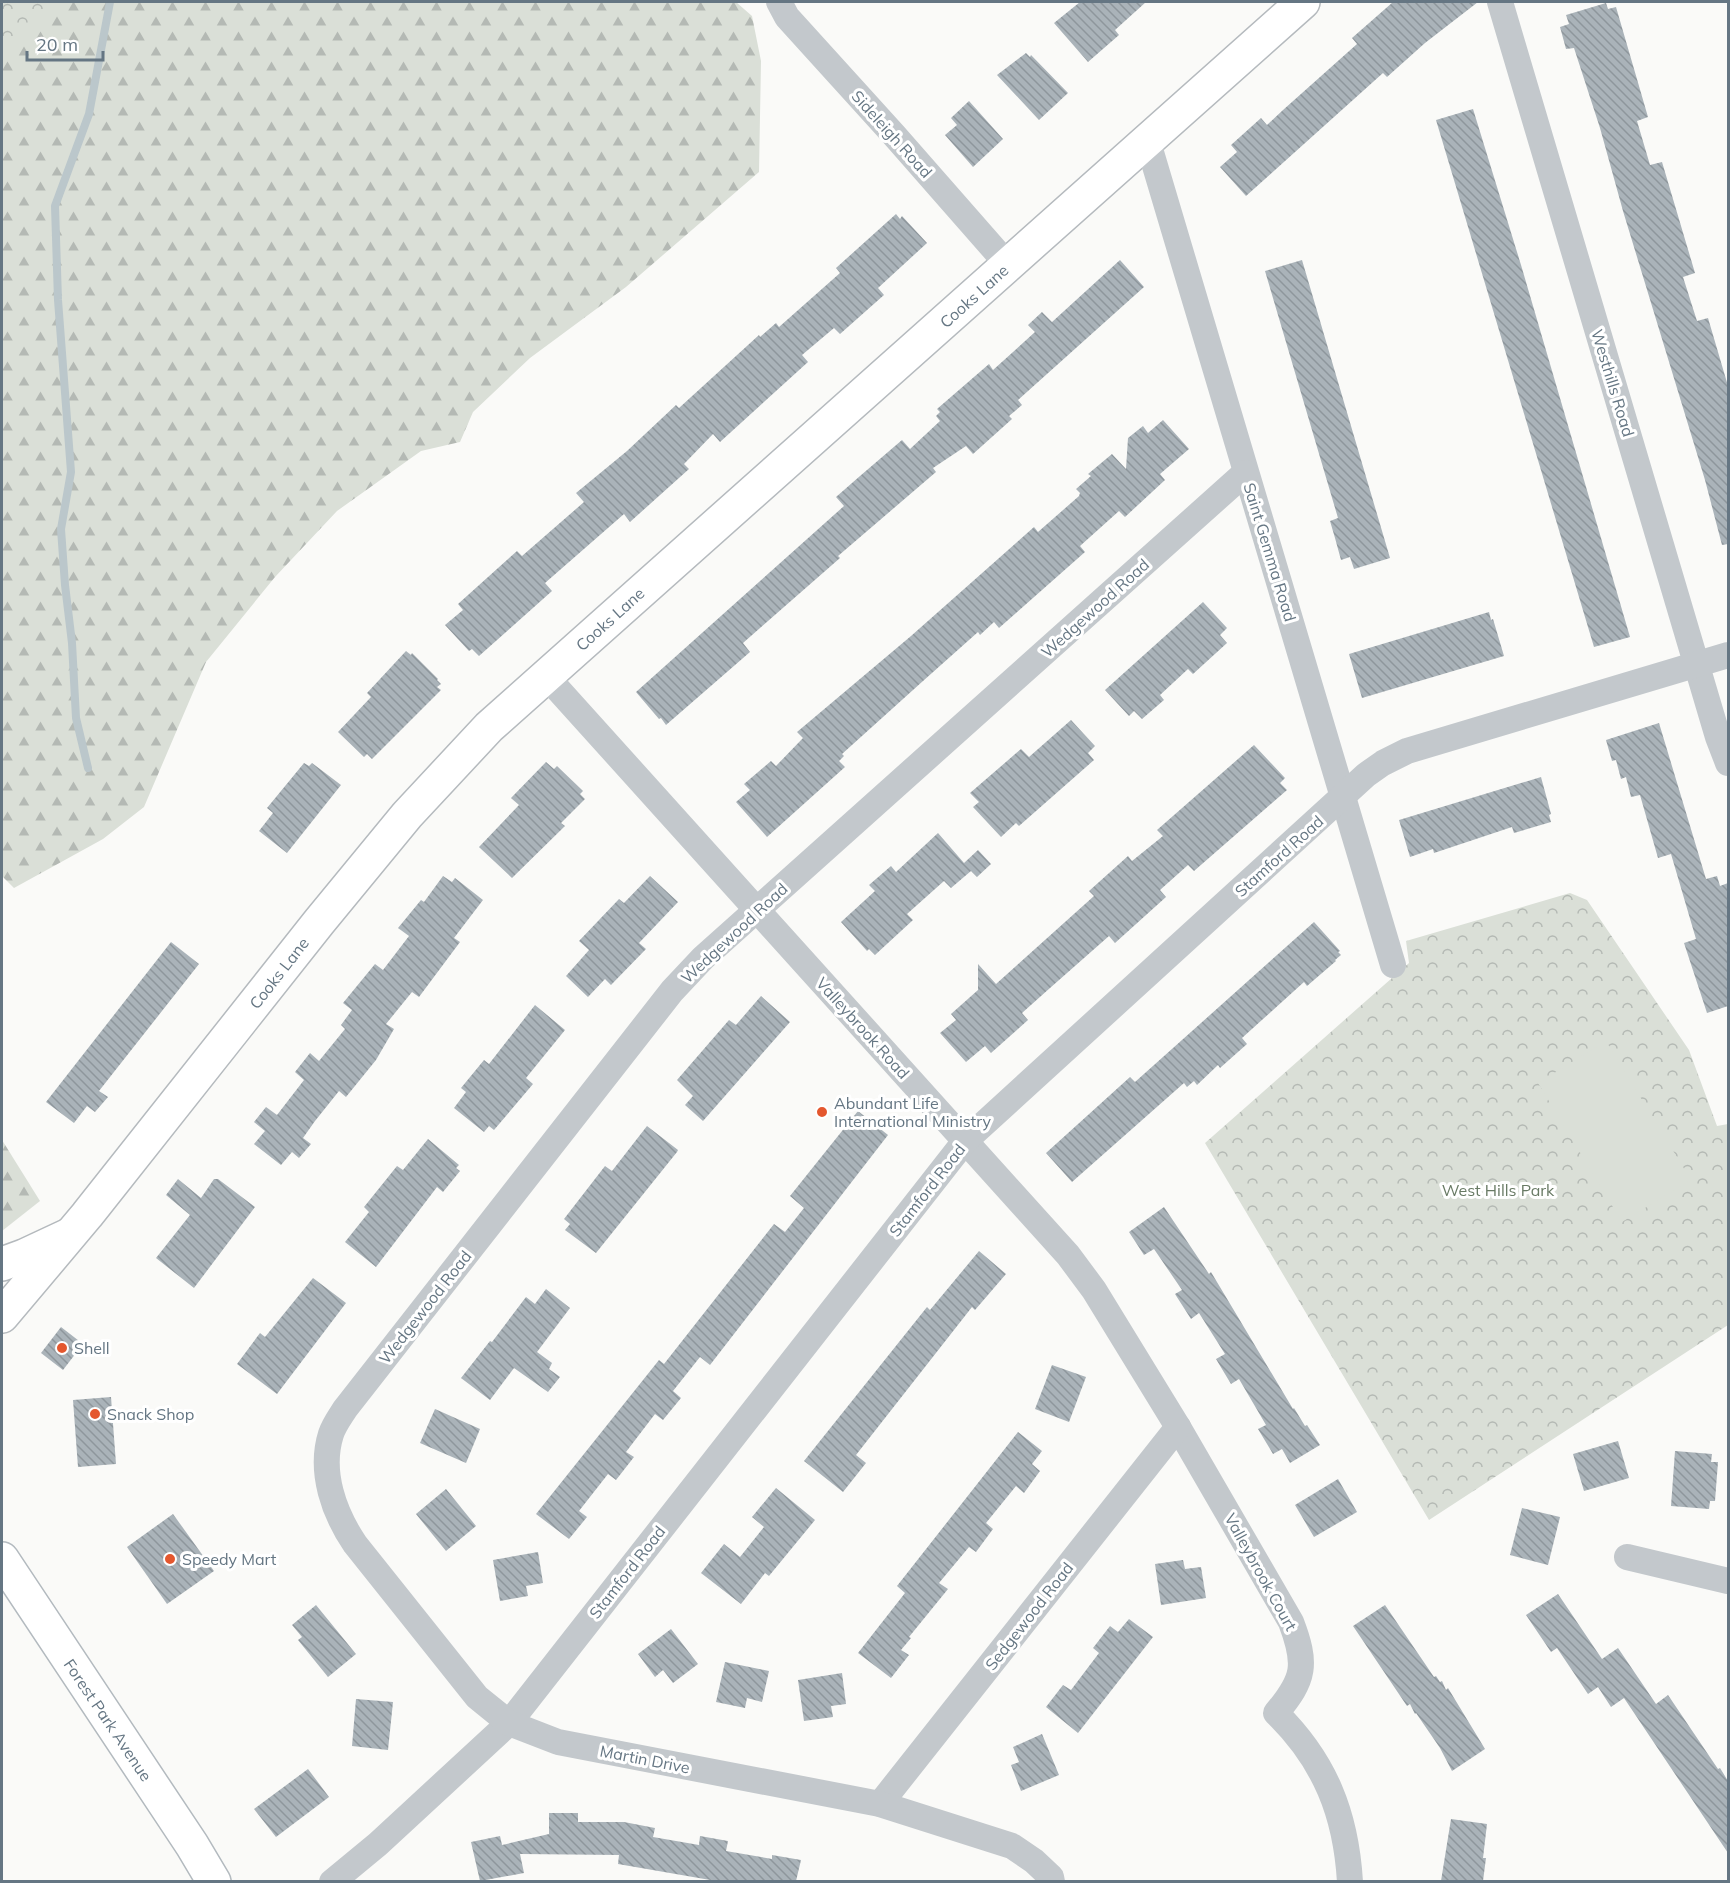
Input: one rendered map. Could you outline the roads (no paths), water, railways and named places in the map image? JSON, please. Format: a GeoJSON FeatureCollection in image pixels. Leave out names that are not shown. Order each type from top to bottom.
{"type":"FeatureCollection","features":[{"type":"Feature","properties":{"kind":"main road","name":"Cooks Lane"},"geometry":{"type":"LineString","coordinates":[[2,1316],[113,1183],[319,922],[407,815],[489,727],[1303,2]]}},
{"type":"Feature","properties":{"kind":"main road"},"geometry":{"type":"LineString","coordinates":[[2,1264],[69,1234]]}},
{"type":"Feature","properties":{"kind":"main road","name":"Forest Park Avenue"},"geometry":{"type":"LineString","coordinates":[[2,1559],[214,1881]]}},
{"type":"Feature","properties":{"kind":"street","name":"Sideleigh Road"},"geometry":{"type":"LineString","coordinates":[[779,2],[787,17],[1008,265]]}},
{"type":"Feature","properties":{"kind":"street","name":"Westhills Road"},"geometry":{"type":"LineString","coordinates":[[1500,2],[1718,737],[1728,763]]}},
{"type":"Feature","properties":{"kind":"street","name":"Saint Gemma Road"},"geometry":{"type":"LineString","coordinates":[[1147,139],[1393,965]]}},
{"type":"Feature","properties":{"kind":"street","name":"Wedgewood Road"},"geometry":{"type":"LineString","coordinates":[[355,1544],[341,1523],[333,1502],[328,1478],[328,1455],[332,1434],[345,1409],[672,992],[703,958],[1245,473]]}},
{"type":"Feature","properties":{"kind":"street","name":"Stamford Road"},"geometry":{"type":"LineString","coordinates":[[332,1881],[378,1844],[509,1723],[965,1141],[1374,769],[1407,752],[1728,655]]}},
{"type":"Feature","properties":{"kind":"street","name":"Valleybrook Road"},"geometry":{"type":"LineString","coordinates":[[546,676],[1068,1256],[1094,1290],[1178,1427]]}},
{"type":"Feature","properties":{"kind":"street","name":"Sedgewood Road"},"geometry":{"type":"LineString","coordinates":[[880,1804],[1178,1427]]}},
{"type":"Feature","properties":{"kind":"street","name":"Valleybrook Court"},"geometry":{"type":"LineString","coordinates":[[1178,1427],[1292,1622],[1299,1642],[1301,1663],[1299,1681],[1291,1696],[1276,1713],[1314,1757],[1330,1791],[1344,1825],[1350,1881]]}},
{"type":"Feature","properties":{"kind":"street","name":"Martin Drive"},"geometry":{"type":"LineString","coordinates":[[355,1544],[477,1697],[509,1723],[558,1742],[880,1804],[1012,1846],[1034,1862],[1052,1881]]}},
{"type":"Feature","properties":{"kind":"street"},"geometry":{"type":"LineString","coordinates":[[1627,1557],[1728,1581]]}},
{"type":"Feature","properties":{"kind":"waterway"},"geometry":{"type":"LineString","coordinates":[[88,768],[76,718],[72,643],[61,529],[71,472],[58,300],[55,206],[89,114],[110,2]]}},
{"type":"Feature","properties":{"kind":"place","name":"Abundant Life International Ministry"},"geometry":{"type":"Point","coordinates":[822,1112]}},
{"type":"Feature","properties":{"kind":"place","name":"Shell"},"geometry":{"type":"Point","coordinates":[62,1348]}},
{"type":"Feature","properties":{"kind":"place","name":"Snack Shop"},"geometry":{"type":"Point","coordinates":[95,1414]}},
{"type":"Feature","properties":{"kind":"place","name":"Speedy Mart"},"geometry":{"type":"Point","coordinates":[170,1559]}},
{"type":"Feature","properties":{"kind":"park label","name":"West Hills Park"},"geometry":{"type":"Point","coordinates":[1498,1190]}}]}
